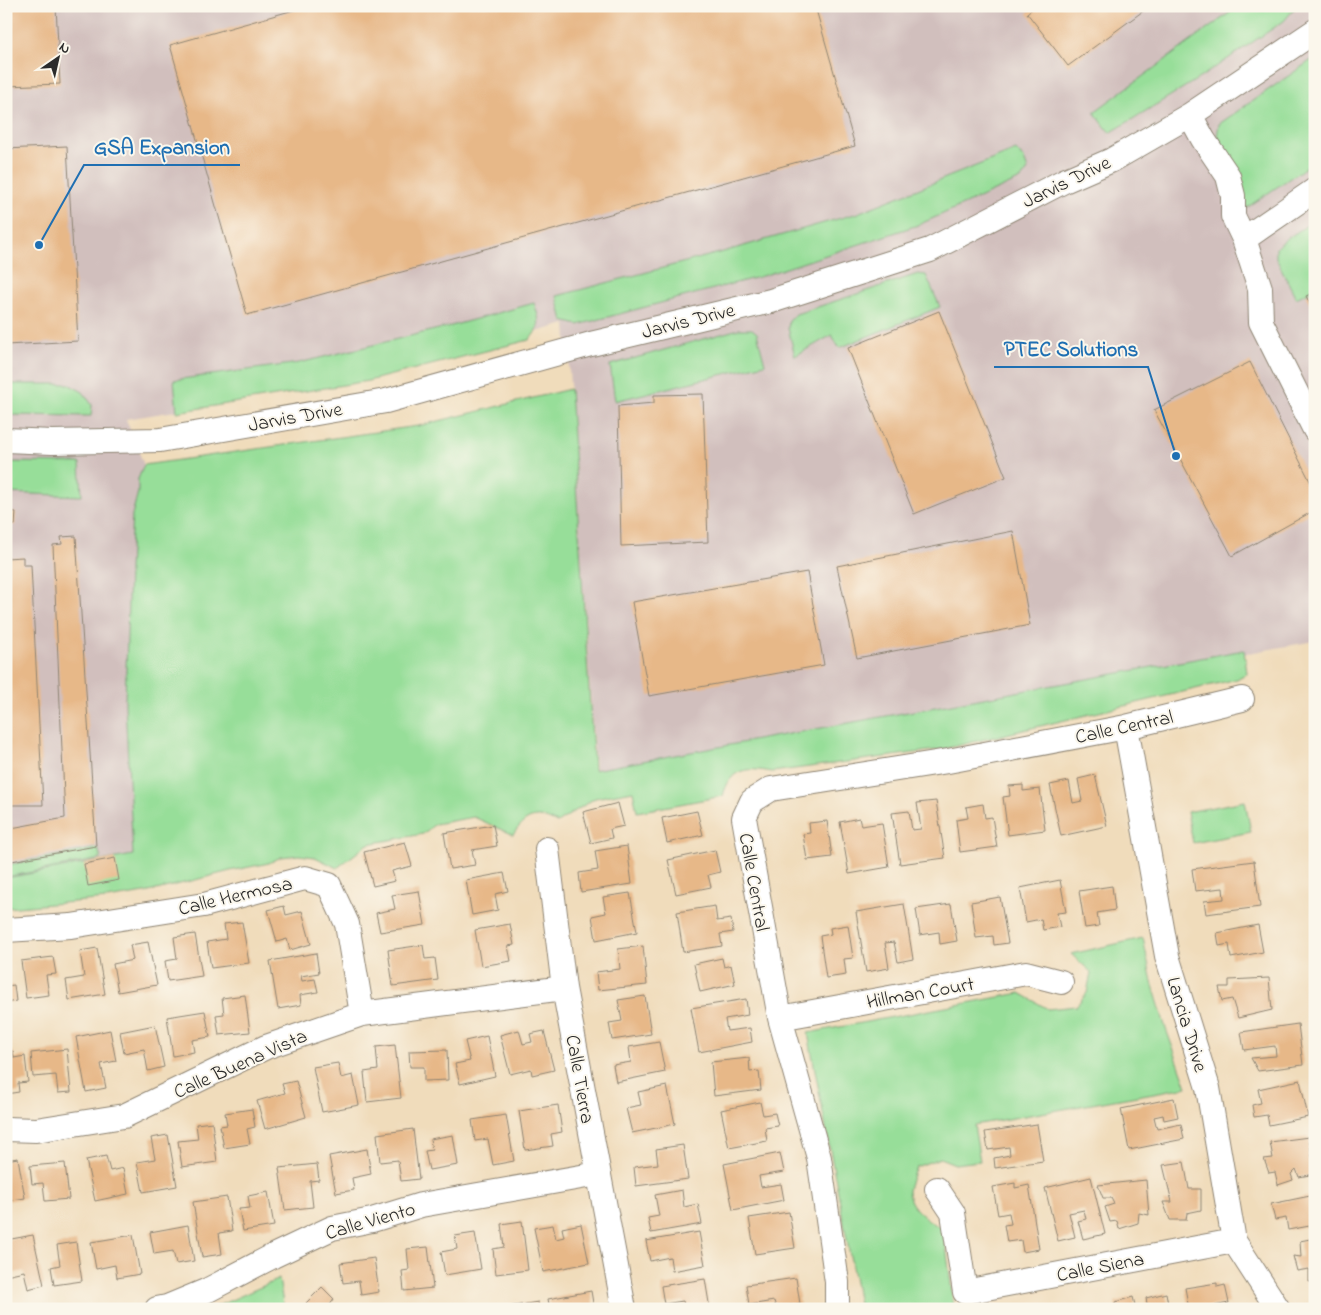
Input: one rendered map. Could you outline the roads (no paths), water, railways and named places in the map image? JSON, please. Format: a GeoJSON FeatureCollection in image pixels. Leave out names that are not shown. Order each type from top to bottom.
{"type":"FeatureCollection","features":[{"type":"Feature","properties":{"kind":"street","name":"Jarvis Drive"},"geometry":{"type":"LineString","coordinates":[[6,440],[52,442],[160,440],[386,401],[591,344],[771,301],[930,250],[1064,182],[1112,160],[1190,115],[1315,30]]}},
{"type":"Feature","properties":{"kind":"street"},"geometry":{"type":"LineString","coordinates":[[1190,115],[1203,139],[1228,176],[1233,196],[1233,216],[1244,239],[1260,288],[1260,322],[1315,430]]}},
{"type":"Feature","properties":{"kind":"street"},"geometry":{"type":"LineString","coordinates":[[1244,239],[1315,190]]}},
{"type":"Feature","properties":{"kind":"street","name":"Calle Central"},"geometry":{"type":"LineString","coordinates":[[838,1309],[837,1282],[819,1158],[780,1018],[744,818],[752,801],[771,789],[948,761],[1126,727],[1242,699]]}},
{"type":"Feature","properties":{"kind":"street","name":"Lancia Drive"},"geometry":{"type":"LineString","coordinates":[[1126,727],[1166,956],[1208,1088],[1234,1240],[1278,1309]]}},
{"type":"Feature","properties":{"kind":"street","name":"Calle Tierra"},"geometry":{"type":"LineString","coordinates":[[547,849],[564,988],[624,1309]]}},
{"type":"Feature","properties":{"kind":"street","name":"Calle Hermosa"},"geometry":{"type":"LineString","coordinates":[[6,930],[71,926],[204,905],[305,878],[329,885],[347,924],[362,1014]]}},
{"type":"Feature","properties":{"kind":"street","name":"Hillman Court"},"geometry":{"type":"LineString","coordinates":[[780,1018],[1026,973],[1061,982]]}},
{"type":"Feature","properties":{"kind":"street","name":"Calle Buena Vista"},"geometry":{"type":"LineString","coordinates":[[6,1129],[36,1130],[124,1116],[266,1047],[362,1014],[564,988]]}},
{"type":"Feature","properties":{"kind":"street","name":"Calle Viento"},"geometry":{"type":"LineString","coordinates":[[157,1309],[167,1307],[208,1290],[272,1256],[332,1228],[372,1220],[421,1205],[598,1174]]}},
{"type":"Feature","properties":{"kind":"street","name":"Calle Siena"},"geometry":{"type":"LineString","coordinates":[[937,1190],[954,1213],[965,1300],[1234,1240]]}},
{"type":"Feature","properties":{"kind":"place","name":"GSA Expansion"},"geometry":{"type":"Point","coordinates":[39,245]}},
{"type":"Feature","properties":{"kind":"place","name":"PTEC Solutions"},"geometry":{"type":"Point","coordinates":[1176,456]}}]}
